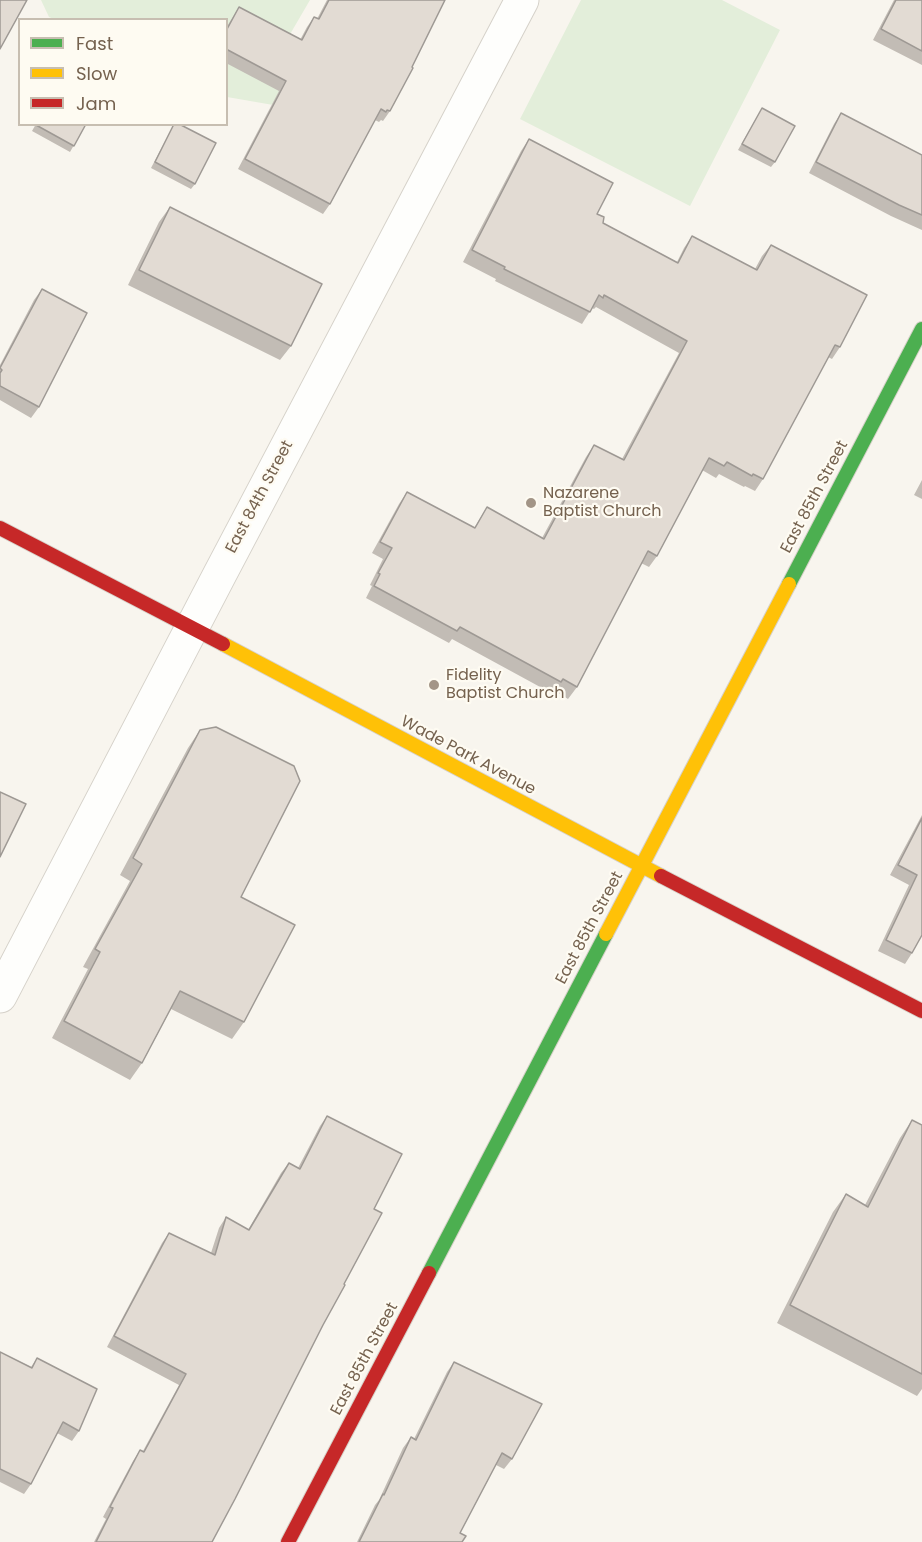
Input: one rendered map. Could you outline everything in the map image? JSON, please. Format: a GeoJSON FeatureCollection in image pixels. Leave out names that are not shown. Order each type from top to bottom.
{"type":"FeatureCollection","features":[{"type":"Feature","properties":{"kind":"street","name":"East 84th Street"},"geometry":{"type":"LineString","coordinates":[[0,996],[522,0]]}},
{"type":"Feature","properties":{"kind":"street","name":"East 85th Street"},"geometry":{"type":"LineString","coordinates":[[288,1542],[922,329]]}},
{"type":"Feature","properties":{"kind":"street","name":"Wade Park Avenue"},"geometry":{"type":"LineString","coordinates":[[0,528],[641,866],[922,1011]]}},
{"type":"Feature","properties":{"kind":"green space"},"geometry":{"type":"Polygon","coordinates":[[[41,0],[310,0],[282,48],[279,106],[228,97],[228,18],[49,17],[41,0]]]}},
{"type":"Feature","properties":{"kind":"green space"},"geometry":{"type":"Polygon","coordinates":[[[581,0],[722,0],[780,30],[690,206],[520,119],[581,0]]]}},
{"type":"Feature","properties":{"kind":"building"},"geometry":{"type":"Polygon","coordinates":[[[0,0],[27,0],[0,49],[0,0]]]}},
{"type":"Feature","properties":{"kind":"building"},"geometry":{"type":"Polygon","coordinates":[[[329,0],[445,0],[390,111],[386,112],[381,109],[330,204],[245,159],[286,81],[228,50],[228,27],[239,7],[302,40],[314,17],[319,19],[329,0]]]}},
{"type":"Feature","properties":{"kind":"building"},"geometry":{"type":"Polygon","coordinates":[[[896,0],[922,0],[922,51],[881,29],[896,0]]]}},
{"type":"Feature","properties":{"kind":"building"},"geometry":{"type":"Polygon","coordinates":[[[762,108],[795,126],[775,162],[742,144],[762,108]]]}},
{"type":"Feature","properties":{"kind":"building"},"geometry":{"type":"Polygon","coordinates":[[[841,113],[922,155],[922,215],[816,162],[841,113]]]}},
{"type":"Feature","properties":{"kind":"building"},"geometry":{"type":"Polygon","coordinates":[[[38,126],[85,126],[74,146],[38,126]]]}},
{"type":"Feature","properties":{"kind":"building"},"geometry":{"type":"Polygon","coordinates":[[[173,126],[183,126],[216,143],[195,184],[155,162],[173,126]]]}},
{"type":"Feature","properties":{"kind":"building"},"geometry":{"type":"Polygon","coordinates":[[[529,139],[613,183],[597,214],[604,217],[603,223],[678,263],[692,236],[757,270],[771,245],[867,295],[840,347],[835,345],[763,479],[753,474],[752,476],[727,462],[724,466],[709,458],[657,556],[648,551],[577,687],[563,679],[561,682],[460,627],[457,631],[374,586],[380,574],[378,573],[392,548],[380,542],[407,492],[475,528],[487,507],[544,539],[594,445],[624,460],[687,341],[604,295],[603,298],[599,295],[590,312],[504,269],[505,267],[472,250],[529,139]]]}},
{"type":"Feature","properties":{"kind":"building"},"geometry":{"type":"Polygon","coordinates":[[[170,207],[322,284],[291,346],[139,270],[170,207]]]}},
{"type":"Feature","properties":{"kind":"building"},"geometry":{"type":"Polygon","coordinates":[[[42,289],[87,313],[39,407],[0,386],[2,370],[0,368],[42,289]]]}},
{"type":"Feature","properties":{"kind":"building"},"geometry":{"type":"Polygon","coordinates":[[[216,727],[294,766],[300,781],[241,897],[295,925],[244,1022],[180,991],[142,1063],[64,1021],[100,952],[95,949],[142,864],[133,858],[200,730],[216,727]]]}},
{"type":"Feature","properties":{"kind":"building"},"geometry":{"type":"Polygon","coordinates":[[[0,792],[26,804],[0,857],[0,792]]]}},
{"type":"Feature","properties":{"kind":"building"},"geometry":{"type":"Polygon","coordinates":[[[922,818],[922,935],[912,953],[886,940],[917,875],[898,865],[922,818]]]}},
{"type":"Feature","properties":{"kind":"building"},"geometry":{"type":"Polygon","coordinates":[[[327,1116],[402,1154],[374,1209],[382,1213],[212,1542],[96,1542],[113,1508],[110,1507],[140,1450],[144,1452],[186,1374],[114,1336],[169,1233],[215,1255],[226,1217],[249,1230],[289,1163],[300,1169],[327,1116]]]}},
{"type":"Feature","properties":{"kind":"building"},"geometry":{"type":"Polygon","coordinates":[[[912,1120],[922,1125],[922,1374],[790,1305],[846,1194],[868,1207],[912,1120]]]}},
{"type":"Feature","properties":{"kind":"building"},"geometry":{"type":"Polygon","coordinates":[[[0,1352],[32,1368],[37,1358],[97,1389],[79,1431],[63,1422],[31,1484],[0,1469],[0,1352]]]}},
{"type":"Feature","properties":{"kind":"building"},"geometry":{"type":"Polygon","coordinates":[[[454,1362],[542,1404],[512,1459],[502,1453],[460,1533],[466,1536],[462,1542],[359,1542],[411,1437],[416,1440],[454,1362]]]}},
{"type":"Feature","properties":{"kind":"traffic: fast"},"geometry":{"type":"LineString","coordinates":[[789,584],[922,329]]}},
{"type":"Feature","properties":{"kind":"traffic: fast"},"geometry":{"type":"LineString","coordinates":[[429,1273],[606,934]]}},
{"type":"Feature","properties":{"kind":"traffic: slow"},"geometry":{"type":"LineString","coordinates":[[606,934],[789,584]]}},
{"type":"Feature","properties":{"kind":"traffic: slow"},"geometry":{"type":"LineString","coordinates":[[223,644],[661,876]]}},
{"type":"Feature","properties":{"kind":"traffic: jam"},"geometry":{"type":"LineString","coordinates":[[0,528],[223,644]]}},
{"type":"Feature","properties":{"kind":"traffic: jam"},"geometry":{"type":"LineString","coordinates":[[661,876],[922,1011]]}},
{"type":"Feature","properties":{"kind":"traffic: jam"},"geometry":{"type":"LineString","coordinates":[[288,1542],[429,1273]]}},
{"type":"Feature","properties":{"kind":"place","name":"Nazarene Baptist Church"},"geometry":{"type":"Point","coordinates":[531,503]}},
{"type":"Feature","properties":{"kind":"place","name":"Fidelity Baptist Church"},"geometry":{"type":"Point","coordinates":[434,685]}}]}
